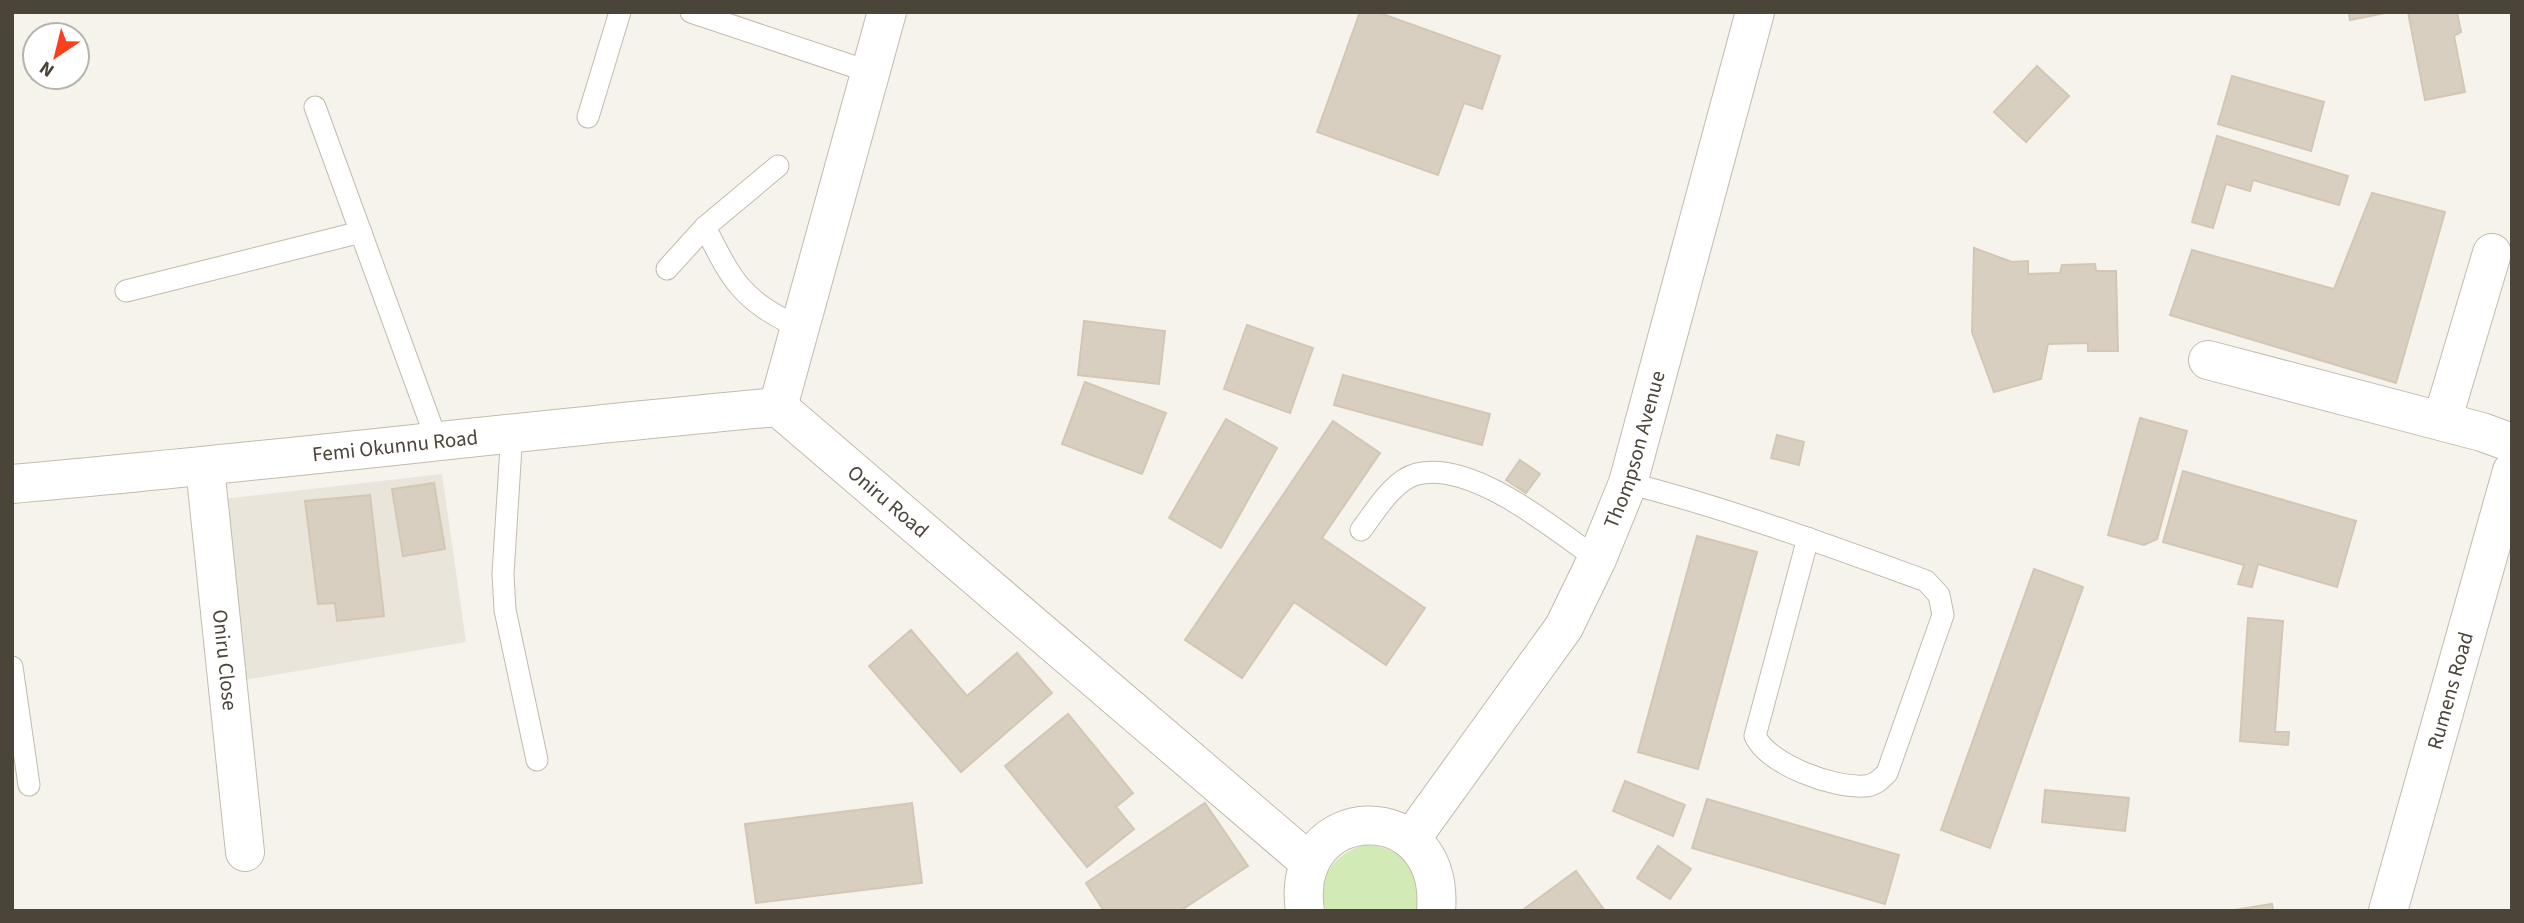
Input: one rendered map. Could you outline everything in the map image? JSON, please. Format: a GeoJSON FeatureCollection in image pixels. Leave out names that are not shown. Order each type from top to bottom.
{"type":"FeatureCollection","features":[{"type":"Feature","properties":{"kind":"street"},"geometry":{"type":"LineString","coordinates":[[778,407],[887,12]]}},
{"type":"Feature","properties":{"kind":"street","name":"Thompson Avenue"},"geometry":{"type":"LineString","coordinates":[[1411,839],[1564,627],[1597,559],[1628,482],[1755,12]]}},
{"type":"Feature","properties":{"kind":"street"},"geometry":{"type":"LineString","coordinates":[[2442,422],[2492,253]]}},
{"type":"Feature","properties":{"kind":"street"},"geometry":{"type":"LineString","coordinates":[[2208,360],[2512,443]]}},
{"type":"Feature","properties":{"kind":"street","name":"Femi Okunnu Road"},"geometry":{"type":"LineString","coordinates":[[12,484],[205,467],[512,431],[778,407]]}},
{"type":"Feature","properties":{"kind":"street","name":"Oniru Road"},"geometry":{"type":"LineString","coordinates":[[778,407],[1309,862]]}},
{"type":"Feature","properties":{"kind":"street","name":"Oniru Close"},"geometry":{"type":"LineString","coordinates":[[205,467],[245,852]]}},
{"type":"Feature","properties":{"kind":"street","name":"Rumens Road"},"geometry":{"type":"LineString","coordinates":[[2388,911],[2512,471]]}},
{"type":"Feature","properties":{"kind":"street"},"geometry":{"type":"LineString","coordinates":[[1305,911],[1302,885],[1309,862],[1323,842],[1343,830],[1367,825],[1390,828],[1411,839],[1430,860],[1438,886],[1436,911]]}},
{"type":"Feature","properties":{"kind":"lane"},"geometry":{"type":"LineString","coordinates":[[588,117],[620,12]]}},
{"type":"Feature","properties":{"kind":"lane"},"geometry":{"type":"LineString","coordinates":[[691,12],[870,72]]}},
{"type":"Feature","properties":{"kind":"lane"},"geometry":{"type":"LineString","coordinates":[[315,107],[437,440]]}},
{"type":"Feature","properties":{"kind":"lane"},"geometry":{"type":"LineString","coordinates":[[667,269],[705,227],[778,166]]}},
{"type":"Feature","properties":{"kind":"lane"},"geometry":{"type":"LineString","coordinates":[[705,227],[726,268],[744,294],[776,316],[800,328]]}},
{"type":"Feature","properties":{"kind":"lane"},"geometry":{"type":"LineString","coordinates":[[126,291],[361,232]]}},
{"type":"Feature","properties":{"kind":"lane"},"geometry":{"type":"LineString","coordinates":[[512,431],[503,574],[505,610],[537,760]]}},
{"type":"Feature","properties":{"kind":"lane"},"geometry":{"type":"LineString","coordinates":[[1361,530],[1392,490],[1415,474],[1446,471],[1500,495],[1597,559]]}},
{"type":"Feature","properties":{"kind":"lane"},"geometry":{"type":"LineString","coordinates":[[1628,482],[1712,505],[1808,538],[1926,581],[1939,595],[1943,615],[1887,773],[1876,783],[1864,786],[1828,780],[1787,765],[1772,757],[1755,736],[1808,538]]}},
{"type":"Feature","properties":{"kind":"lane"},"geometry":{"type":"LineString","coordinates":[[12,667],[18,743],[29,785]]}},
{"type":"Feature","properties":{"kind":"shaded area"},"geometry":{"type":"Polygon","coordinates":[[[442,474],[466,642],[239,681],[215,500],[442,474]]]}},
{"type":"Feature","properties":{"kind":"green space"},"geometry":{"type":"Polygon","coordinates":[[[1363,845],[1392,851],[1406,862],[1414,879],[1416,911],[1326,911],[1323,889],[1330,870],[1343,855],[1363,845]]]}},
{"type":"Feature","properties":{"kind":"building"},"geometry":{"type":"Polygon","coordinates":[[[1360,12],[1377,12],[1500,56],[1482,109],[1464,103],[1438,175],[1317,132],[1360,12]]]}},
{"type":"Feature","properties":{"kind":"building"},"geometry":{"type":"Polygon","coordinates":[[[2349,12],[2390,12],[2350,20],[2349,12]]]}},
{"type":"Feature","properties":{"kind":"building"},"geometry":{"type":"Polygon","coordinates":[[[2408,12],[2457,12],[2461,32],[2454,36],[2465,92],[2425,100],[2408,12]]]}},
{"type":"Feature","properties":{"kind":"building"},"geometry":{"type":"Polygon","coordinates":[[[2037,66],[2069,96],[2026,142],[1994,112],[2037,66]]]}},
{"type":"Feature","properties":{"kind":"building"},"geometry":{"type":"Polygon","coordinates":[[[2232,76],[2324,102],[2311,151],[2218,124],[2232,76]]]}},
{"type":"Feature","properties":{"kind":"building"},"geometry":{"type":"Polygon","coordinates":[[[2217,136],[2348,176],[2339,205],[2253,180],[2250,191],[2226,184],[2213,228],[2192,222],[2217,136]]]}},
{"type":"Feature","properties":{"kind":"building"},"geometry":{"type":"Polygon","coordinates":[[[2372,193],[2445,212],[2396,383],[2170,315],[2192,250],[2334,289],[2372,193]]]}},
{"type":"Feature","properties":{"kind":"building"},"geometry":{"type":"Polygon","coordinates":[[[1974,248],[2012,262],[2028,261],[2028,274],[2060,273],[2062,265],[2095,264],[2096,271],[2116,271],[2118,351],[2088,351],[2088,343],[2048,344],[2041,379],[1994,392],[1972,332],[1974,248]]]}},
{"type":"Feature","properties":{"kind":"building"},"geometry":{"type":"Polygon","coordinates":[[[1084,321],[1165,331],[1159,384],[1078,375],[1084,321]]]}},
{"type":"Feature","properties":{"kind":"building"},"geometry":{"type":"Polygon","coordinates":[[[1247,325],[1313,348],[1290,413],[1224,389],[1247,325]]]}},
{"type":"Feature","properties":{"kind":"building"},"geometry":{"type":"Polygon","coordinates":[[[1343,375],[1490,414],[1482,445],[1334,405],[1343,375]]]}},
{"type":"Feature","properties":{"kind":"building"},"geometry":{"type":"Polygon","coordinates":[[[1085,382],[1166,413],[1142,474],[1062,444],[1085,382]]]}},
{"type":"Feature","properties":{"kind":"building"},"geometry":{"type":"Polygon","coordinates":[[[2140,418],[2187,431],[2157,539],[2144,545],[2108,535],[2140,418]]]}},
{"type":"Feature","properties":{"kind":"building"},"geometry":{"type":"Polygon","coordinates":[[[1226,419],[1277,448],[1221,548],[1169,518],[1226,419]]]}},
{"type":"Feature","properties":{"kind":"building"},"geometry":{"type":"Polygon","coordinates":[[[1333,421],[1380,453],[1322,538],[1425,608],[1386,665],[1294,602],[1242,678],[1185,640],[1333,421]]]}},
{"type":"Feature","properties":{"kind":"building"},"geometry":{"type":"Polygon","coordinates":[[[1777,435],[1804,442],[1799,465],[1771,458],[1777,435]]]}},
{"type":"Feature","properties":{"kind":"building"},"geometry":{"type":"Polygon","coordinates":[[[1520,460],[1540,474],[1526,493],[1506,480],[1520,460]]]}},
{"type":"Feature","properties":{"kind":"building"},"geometry":{"type":"Polygon","coordinates":[[[2183,471],[2356,521],[2337,587],[2258,564],[2252,587],[2238,584],[2244,565],[2163,542],[2183,471]]]}},
{"type":"Feature","properties":{"kind":"building"},"geometry":{"type":"Polygon","coordinates":[[[434,483],[445,549],[403,556],[392,489],[434,483]]]}},
{"type":"Feature","properties":{"kind":"building"},"geometry":{"type":"Polygon","coordinates":[[[370,495],[384,616],[337,621],[335,603],[318,604],[305,501],[370,495]]]}},
{"type":"Feature","properties":{"kind":"building"},"geometry":{"type":"Polygon","coordinates":[[[1697,536],[1757,552],[1698,769],[1638,752],[1697,536]]]}},
{"type":"Feature","properties":{"kind":"building"},"geometry":{"type":"Polygon","coordinates":[[[2034,569],[2083,587],[1990,848],[1941,830],[2034,569]]]}},
{"type":"Feature","properties":{"kind":"building"},"geometry":{"type":"Polygon","coordinates":[[[2248,618],[2283,621],[2275,732],[2289,732],[2288,745],[2240,741],[2248,618]]]}},
{"type":"Feature","properties":{"kind":"building"},"geometry":{"type":"Polygon","coordinates":[[[911,630],[967,696],[1017,653],[1052,693],[961,772],[869,666],[911,630]]]}},
{"type":"Feature","properties":{"kind":"building"},"geometry":{"type":"Polygon","coordinates":[[[1068,714],[1133,793],[1116,807],[1134,829],[1087,867],[1005,766],[1068,714]]]}},
{"type":"Feature","properties":{"kind":"building"},"geometry":{"type":"Polygon","coordinates":[[[1625,781],[1685,805],[1673,836],[1613,811],[1625,781]]]}},
{"type":"Feature","properties":{"kind":"building"},"geometry":{"type":"Polygon","coordinates":[[[2045,790],[2129,798],[2125,831],[2042,822],[2045,790]]]}},
{"type":"Feature","properties":{"kind":"building"},"geometry":{"type":"Polygon","coordinates":[[[1707,799],[1899,855],[1885,904],[1692,848],[1707,799]]]}},
{"type":"Feature","properties":{"kind":"building"},"geometry":{"type":"Polygon","coordinates":[[[912,803],[922,883],[756,903],[745,824],[912,803]]]}},
{"type":"Feature","properties":{"kind":"building"},"geometry":{"type":"Polygon","coordinates":[[[1205,803],[1248,866],[1180,911],[1104,911],[1086,883],[1205,803]]]}},
{"type":"Feature","properties":{"kind":"building"},"geometry":{"type":"Polygon","coordinates":[[[1658,846],[1691,869],[1670,899],[1637,878],[1658,846]]]}},
{"type":"Feature","properties":{"kind":"building"},"geometry":{"type":"Polygon","coordinates":[[[1576,871],[1605,911],[1525,911],[1524,909],[1576,871]]]}},
{"type":"Feature","properties":{"kind":"building"},"geometry":{"type":"Polygon","coordinates":[[[2272,904],[2273,911],[2228,911],[2272,904]]]}}]}
